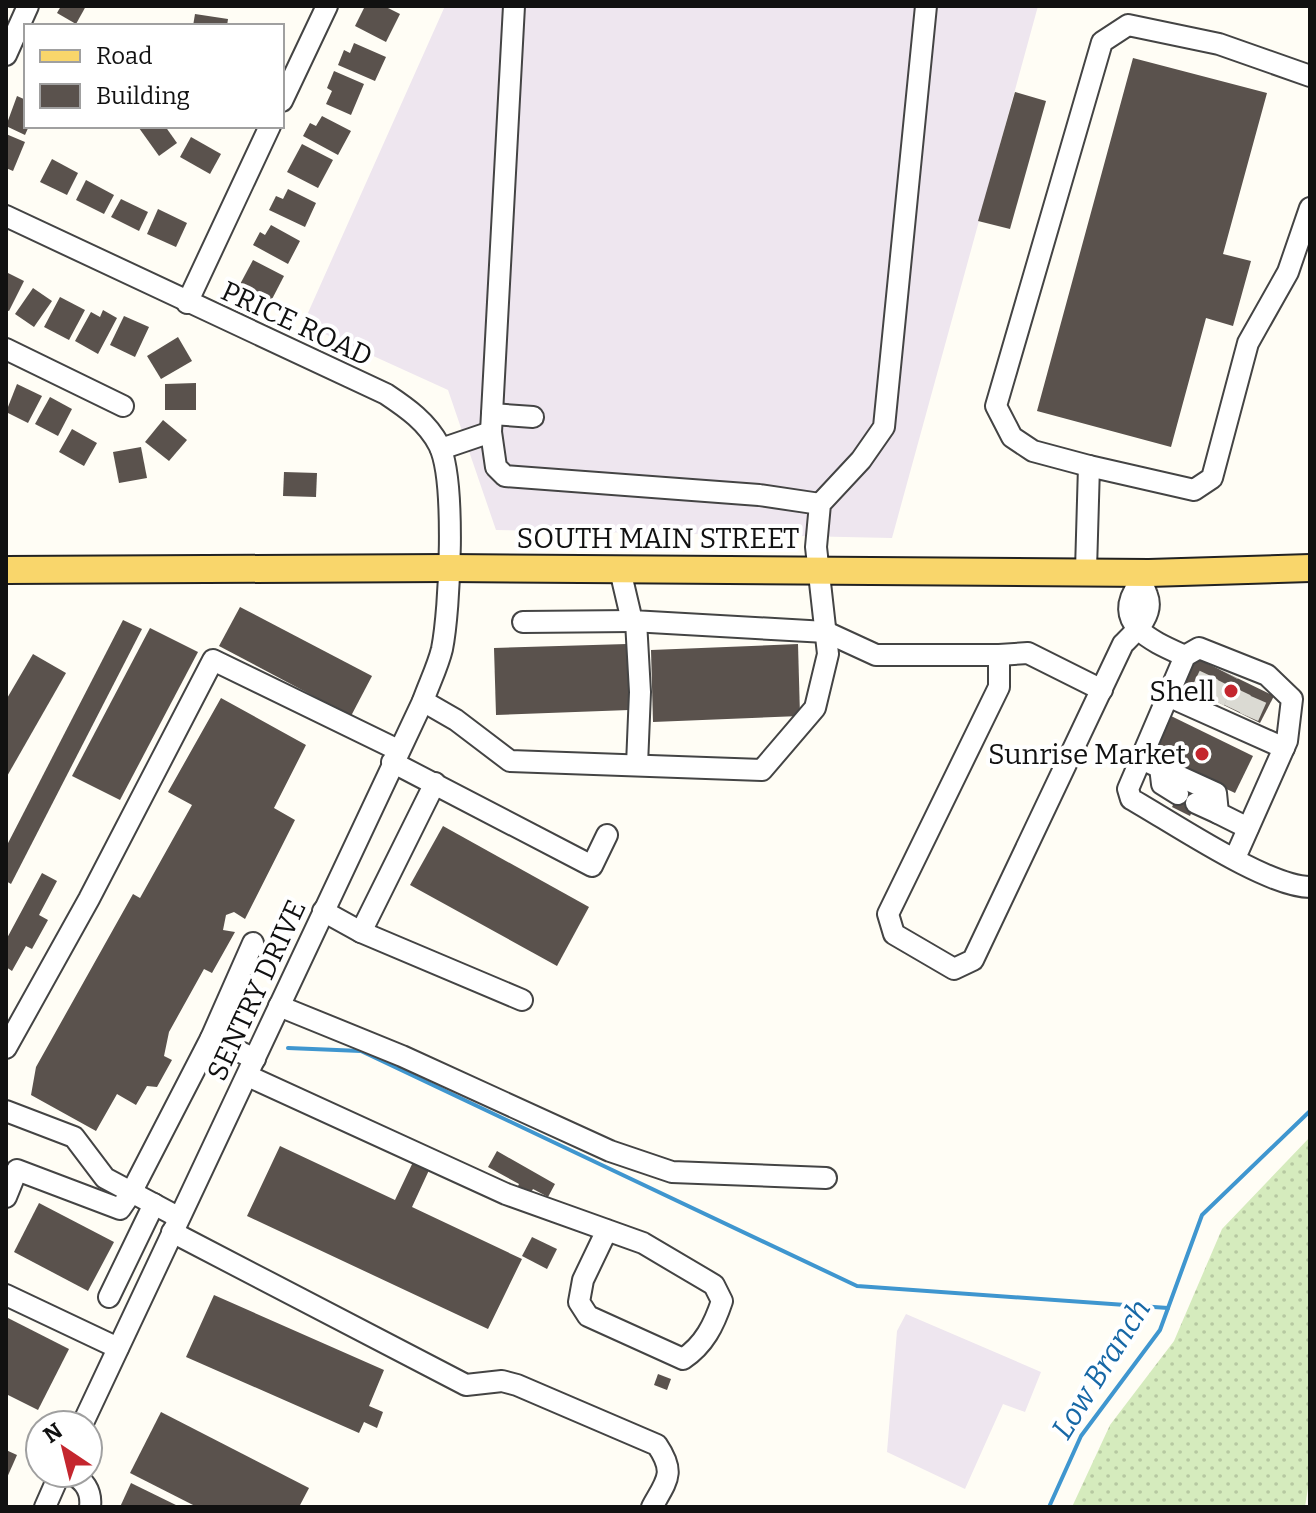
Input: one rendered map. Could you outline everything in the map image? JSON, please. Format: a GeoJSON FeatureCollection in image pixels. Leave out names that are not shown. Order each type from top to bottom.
{"type":"FeatureCollection","features":[{"type":"Feature","properties":{"kind":"main road","name":"SOUTH MAIN STREET"},"geometry":{"type":"LineString","coordinates":[[6,570],[1086,570],[1138,578],[1310,568]]}},
{"type":"Feature","properties":{"kind":"street"},"geometry":{"type":"LineString","coordinates":[[6,55],[28,6]]}},
{"type":"Feature","properties":{"kind":"street"},"geometry":{"type":"LineString","coordinates":[[284,97],[327,6]]}},
{"type":"Feature","properties":{"kind":"street"},"geometry":{"type":"LineString","coordinates":[[514,6],[492,423],[496,467],[505,476],[759,495],[820,504]]}},
{"type":"Feature","properties":{"kind":"street"},"geometry":{"type":"LineString","coordinates":[[423,701],[456,720],[510,761],[762,770],[815,708],[828,654],[816,547],[820,504],[861,460],[884,427],[926,6]]}},
{"type":"Feature","properties":{"kind":"street"},"geometry":{"type":"LineString","coordinates":[[1310,76],[1219,44],[1128,25],[1102,42],[996,406],[1012,437],[1033,451],[1194,490],[1212,478],[1248,343],[1288,272],[1310,208]]}},
{"type":"Feature","properties":{"kind":"street"},"geometry":{"type":"LineString","coordinates":[[187,303],[269,128]]}},
{"type":"Feature","properties":{"kind":"street","name":"PRICE ROAD"},"geometry":{"type":"LineString","coordinates":[[6,216],[386,394],[411,411],[431,431],[441,449],[447,472],[448,568]]}},
{"type":"Feature","properties":{"kind":"street"},"geometry":{"type":"LineString","coordinates":[[6,349],[123,406]]}},
{"type":"Feature","properties":{"kind":"street"},"geometry":{"type":"LineString","coordinates":[[441,449],[492,423],[533,417]]}},
{"type":"Feature","properties":{"kind":"street"},"geometry":{"type":"LineString","coordinates":[[1086,570],[1089,466]]}},
{"type":"Feature","properties":{"kind":"street","name":"SENTRY DRIVE"},"geometry":{"type":"LineString","coordinates":[[89,1409],[423,701],[442,648],[448,568]]}},
{"type":"Feature","properties":{"kind":"street"},"geometry":{"type":"LineString","coordinates":[[620,570],[634,621],[640,692],[637,765]]}},
{"type":"Feature","properties":{"kind":"street"},"geometry":{"type":"LineString","coordinates":[[999,655],[999,687],[888,914],[894,934],[954,969],[973,960],[1123,644],[1148,615],[1148,596],[1138,578]]}},
{"type":"Feature","properties":{"kind":"street"},"geometry":{"type":"LineString","coordinates":[[523,622],[634,621],[826,632],[876,655],[1028,653],[1102,690]]}},
{"type":"Feature","properties":{"kind":"street"},"geometry":{"type":"LineString","coordinates":[[1138,628],[1144,637],[1185,656]]}},
{"type":"Feature","properties":{"kind":"street"},"geometry":{"type":"LineString","coordinates":[[1235,858],[1284,748],[1292,699],[1283,686],[1240,671],[1199,648],[1185,656],[1168,696],[1150,763],[1128,789],[1131,799],[1235,858],[1299,887],[1310,887]]}},
{"type":"Feature","properties":{"kind":"street"},"geometry":{"type":"LineString","coordinates":[[6,1048],[89,899],[213,660],[395,756],[435,783],[592,866],[607,835]]}},
{"type":"Feature","properties":{"kind":"street"},"geometry":{"type":"LineString","coordinates":[[1168,696],[1221,712],[1284,748]]}},
{"type":"Feature","properties":{"kind":"street"},"geometry":{"type":"LineString","coordinates":[[1150,763],[1162,784],[1248,828]]}},
{"type":"Feature","properties":{"kind":"street"},"geometry":{"type":"LineString","coordinates":[[1150,763],[1216,793],[1218,813]]}},
{"type":"Feature","properties":{"kind":"street"},"geometry":{"type":"LineString","coordinates":[[361,932],[435,783]]}},
{"type":"Feature","properties":{"kind":"street"},"geometry":{"type":"LineString","coordinates":[[323,911],[361,932],[522,1000]]}},
{"type":"Feature","properties":{"kind":"street"},"geometry":{"type":"LineString","coordinates":[[6,1197],[17,1170],[120,1209],[211,1038],[253,943]]}},
{"type":"Feature","properties":{"kind":"street"},"geometry":{"type":"LineString","coordinates":[[279,1006],[402,1056],[610,1151],[672,1172],[826,1178]]}},
{"type":"Feature","properties":{"kind":"street"},"geometry":{"type":"LineString","coordinates":[[211,1038],[251,1068],[506,1194],[607,1230],[643,1243],[714,1285],[722,1301],[701,1347],[683,1359],[588,1316],[579,1302],[583,1280],[607,1230]]}},
{"type":"Feature","properties":{"kind":"street"},"geometry":{"type":"LineString","coordinates":[[6,1111],[74,1137],[105,1178],[154,1204],[175,1224],[466,1385],[502,1381],[517,1385],[657,1445],[669,1462],[668,1479],[652,1507]]}},
{"type":"Feature","properties":{"kind":"street"},"geometry":{"type":"LineString","coordinates":[[109,1297],[154,1204]]}},
{"type":"Feature","properties":{"kind":"street"},"geometry":{"type":"LineString","coordinates":[[6,1295],[118,1348]]}},
{"type":"Feature","properties":{"kind":"shaded area"},"geometry":{"type":"Polygon","coordinates":[[[445,6],[1038,6],[892,538],[496,530],[448,390],[303,324],[445,6]]]}},
{"type":"Feature","properties":{"kind":"shaded area"},"geometry":{"type":"Polygon","coordinates":[[[906,1314],[1041,1372],[1025,1412],[1003,1404],[965,1489],[887,1452],[897,1331],[906,1314]]]}},
{"type":"Feature","properties":{"kind":"green space"},"geometry":{"type":"Polygon","coordinates":[[[1310,1137],[1310,1475],[1305,1507],[1072,1507],[1110,1425],[1174,1341],[1222,1229],[1310,1137]]]}},
{"type":"Feature","properties":{"kind":"building"},"geometry":{"type":"Polygon","coordinates":[[[61,6],[86,6],[76,24],[57,13],[61,6]]]}},
{"type":"Feature","properties":{"kind":"building"},"geometry":{"type":"Polygon","coordinates":[[[365,6],[384,6],[400,14],[386,42],[355,26],[365,6]]]}},
{"type":"Feature","properties":{"kind":"building"},"geometry":{"type":"Polygon","coordinates":[[[195,14],[228,19],[227,24],[193,24],[195,14]]]}},
{"type":"Feature","properties":{"kind":"building"},"geometry":{"type":"Polygon","coordinates":[[[354,43],[386,57],[375,81],[338,65],[344,50],[350,53],[354,43]]]}},
{"type":"Feature","properties":{"kind":"building"},"geometry":{"type":"Polygon","coordinates":[[[1133,58],[1267,93],[1223,254],[1251,261],[1233,326],[1206,318],[1171,447],[1037,411],[1133,58]]]}},
{"type":"Feature","properties":{"kind":"building"},"geometry":{"type":"Polygon","coordinates":[[[334,71],[364,84],[351,115],[326,104],[332,91],[327,88],[334,71]]]}},
{"type":"Feature","properties":{"kind":"building"},"geometry":{"type":"Polygon","coordinates":[[[1015,92],[1046,101],[1010,229],[978,221],[1015,92]]]}},
{"type":"Feature","properties":{"kind":"building"},"geometry":{"type":"Polygon","coordinates":[[[17,96],[24,99],[24,128],[28,128],[25,135],[6,126],[17,96]]]}},
{"type":"Feature","properties":{"kind":"building"},"geometry":{"type":"Polygon","coordinates":[[[322,116],[351,131],[338,155],[303,136],[310,123],[316,126],[322,116]]]}},
{"type":"Feature","properties":{"kind":"building"},"geometry":{"type":"Polygon","coordinates":[[[139,128],[166,128],[177,143],[159,156],[139,128]]]}},
{"type":"Feature","properties":{"kind":"building"},"geometry":{"type":"Polygon","coordinates":[[[6,134],[25,142],[13,171],[6,168],[6,134]]]}},
{"type":"Feature","properties":{"kind":"building"},"geometry":{"type":"Polygon","coordinates":[[[191,137],[221,154],[210,174],[180,157],[191,137]]]}},
{"type":"Feature","properties":{"kind":"building"},"geometry":{"type":"Polygon","coordinates":[[[302,144],[333,160],[318,188],[287,172],[302,144]]]}},
{"type":"Feature","properties":{"kind":"building"},"geometry":{"type":"Polygon","coordinates":[[[52,159],[78,173],[67,195],[40,182],[52,159]]]}},
{"type":"Feature","properties":{"kind":"building"},"geometry":{"type":"Polygon","coordinates":[[[86,180],[114,195],[104,214],[76,200],[86,180]]]}},
{"type":"Feature","properties":{"kind":"building"},"geometry":{"type":"Polygon","coordinates":[[[288,189],[316,203],[305,227],[269,210],[276,196],[283,199],[288,189]]]}},
{"type":"Feature","properties":{"kind":"building"},"geometry":{"type":"Polygon","coordinates":[[[121,199],[148,212],[139,231],[111,217],[121,199]]]}},
{"type":"Feature","properties":{"kind":"building"},"geometry":{"type":"Polygon","coordinates":[[[158,209],[187,223],[176,247],[147,234],[158,209]]]}},
{"type":"Feature","properties":{"kind":"building"},"geometry":{"type":"Polygon","coordinates":[[[271,225],[300,241],[288,264],[253,245],[260,232],[265,235],[271,225]]]}},
{"type":"Feature","properties":{"kind":"building"},"geometry":{"type":"Polygon","coordinates":[[[253,260],[284,276],[270,303],[238,288],[253,260]]]}},
{"type":"Feature","properties":{"kind":"building"},"geometry":{"type":"Polygon","coordinates":[[[6,272],[24,281],[9,311],[6,310],[6,272]]]}},
{"type":"Feature","properties":{"kind":"building"},"geometry":{"type":"Polygon","coordinates":[[[33,288],[52,301],[34,327],[15,314],[33,288]]]}},
{"type":"Feature","properties":{"kind":"building"},"geometry":{"type":"Polygon","coordinates":[[[60,297],[85,310],[69,340],[44,327],[60,297]]]}},
{"type":"Feature","properties":{"kind":"building"},"geometry":{"type":"Polygon","coordinates":[[[103,310],[117,318],[98,354],[75,341],[91,312],[100,317],[103,310]]]}},
{"type":"Feature","properties":{"kind":"building"},"geometry":{"type":"Polygon","coordinates":[[[124,316],[149,327],[135,357],[110,345],[124,316]]]}},
{"type":"Feature","properties":{"kind":"building"},"geometry":{"type":"Polygon","coordinates":[[[178,337],[192,361],[161,379],[147,356],[178,337]]]}},
{"type":"Feature","properties":{"kind":"building"},"geometry":{"type":"Polygon","coordinates":[[[196,383],[196,410],[165,410],[165,384],[196,383]]]}},
{"type":"Feature","properties":{"kind":"building"},"geometry":{"type":"Polygon","coordinates":[[[17,384],[42,396],[28,423],[6,412],[17,384]]]}},
{"type":"Feature","properties":{"kind":"building"},"geometry":{"type":"Polygon","coordinates":[[[50,397],[72,409],[58,436],[35,424],[50,397]]]}},
{"type":"Feature","properties":{"kind":"building"},"geometry":{"type":"Polygon","coordinates":[[[163,420],[187,440],[169,461],[145,442],[163,420]]]}},
{"type":"Feature","properties":{"kind":"building"},"geometry":{"type":"Polygon","coordinates":[[[72,429],[97,443],[84,466],[59,452],[72,429]]]}},
{"type":"Feature","properties":{"kind":"building"},"geometry":{"type":"Polygon","coordinates":[[[141,447],[147,478],[119,483],[113,452],[141,447]]]}},
{"type":"Feature","properties":{"kind":"building"},"geometry":{"type":"Polygon","coordinates":[[[284,472],[317,473],[316,497],[283,496],[284,472]]]}},
{"type":"Feature","properties":{"kind":"building"},"geometry":{"type":"Polygon","coordinates":[[[240,607],[372,676],[351,716],[219,646],[240,607]]]}},
{"type":"Feature","properties":{"kind":"building"},"geometry":{"type":"Polygon","coordinates":[[[123,620],[142,629],[11,884],[6,881],[6,847],[123,620]]]}},
{"type":"Feature","properties":{"kind":"building"},"geometry":{"type":"Polygon","coordinates":[[[150,628],[198,652],[120,800],[72,776],[150,628]]]}},
{"type":"Feature","properties":{"kind":"building"},"geometry":{"type":"Polygon","coordinates":[[[627,644],[629,710],[496,715],[494,648],[627,644]]]}},
{"type":"Feature","properties":{"kind":"building"},"geometry":{"type":"Polygon","coordinates":[[[798,644],[800,716],[653,722],[651,650],[798,644]]]}},
{"type":"Feature","properties":{"kind":"building"},"geometry":{"type":"Polygon","coordinates":[[[33,654],[66,673],[6,778],[6,700],[33,654]]]}},
{"type":"Feature","properties":{"kind":"building","name":"Shell"},"geometry":{"type":"Polygon","coordinates":[[[1196,658],[1274,696],[1260,723],[1183,685],[1196,658]]]}},
{"type":"Feature","properties":{"kind":"building"},"geometry":{"type":"Polygon","coordinates":[[[221,698],[306,745],[274,808],[295,820],[245,919],[234,912],[226,915],[223,930],[235,932],[212,973],[204,969],[169,1032],[164,1056],[172,1060],[157,1087],[147,1086],[136,1105],[117,1094],[96,1131],[31,1095],[36,1067],[133,894],[140,898],[192,805],[168,792],[221,698]]]}},
{"type":"Feature","properties":{"kind":"building","name":"Sunrise Market"},"geometry":{"type":"Polygon","coordinates":[[[1169,715],[1253,756],[1235,793],[1150,753],[1169,715]]]}},
{"type":"Feature","properties":{"kind":"building","name":"Shell"},"geometry":{"type":"Polygon","coordinates":[[[1183,784],[1200,793],[1190,816],[1172,807],[1183,784]]]}},
{"type":"Feature","properties":{"kind":"building"},"geometry":{"type":"Polygon","coordinates":[[[443,826],[589,907],[557,966],[410,885],[443,826]]]}},
{"type":"Feature","properties":{"kind":"building"},"geometry":{"type":"Polygon","coordinates":[[[42,873],[57,881],[39,915],[48,920],[32,949],[26,946],[12,971],[6,967],[6,940],[42,873]]]}},
{"type":"Feature","properties":{"kind":"building"},"geometry":{"type":"Polygon","coordinates":[[[280,1146],[395,1200],[414,1160],[430,1168],[412,1207],[522,1259],[488,1329],[247,1216],[280,1146]]]}},
{"type":"Feature","properties":{"kind":"building"},"geometry":{"type":"Polygon","coordinates":[[[497,1151],[555,1184],[548,1197],[533,1189],[528,1197],[516,1190],[519,1184],[488,1167],[497,1151]]]}},
{"type":"Feature","properties":{"kind":"building"},"geometry":{"type":"Polygon","coordinates":[[[39,1203],[114,1242],[88,1291],[14,1252],[39,1203]]]}},
{"type":"Feature","properties":{"kind":"building"},"geometry":{"type":"Polygon","coordinates":[[[532,1237],[557,1249],[547,1269],[522,1256],[532,1237]]]}},
{"type":"Feature","properties":{"kind":"building"},"geometry":{"type":"Polygon","coordinates":[[[214,1295],[384,1370],[369,1406],[383,1412],[377,1428],[364,1422],[359,1433],[186,1357],[214,1295]]]}},
{"type":"Feature","properties":{"kind":"building"},"geometry":{"type":"Polygon","coordinates":[[[6,1317],[69,1349],[39,1409],[6,1394],[6,1317]]]}},
{"type":"Feature","properties":{"kind":"building"},"geometry":{"type":"Polygon","coordinates":[[[658,1374],[671,1379],[667,1390],[654,1385],[658,1374]]]}},
{"type":"Feature","properties":{"kind":"building"},"geometry":{"type":"Polygon","coordinates":[[[161,1412],[309,1488],[299,1507],[197,1507],[130,1473],[161,1412]]]}},
{"type":"Feature","properties":{"kind":"building"},"geometry":{"type":"Polygon","coordinates":[[[6,1450],[17,1455],[6,1480],[6,1450]]]}},
{"type":"Feature","properties":{"kind":"building"},"geometry":{"type":"Polygon","coordinates":[[[131,1483],[180,1507],[120,1507],[131,1483]]]}},
{"type":"Feature","properties":{"kind":"waterway"},"geometry":{"type":"LineString","coordinates":[[288,1048],[361,1051],[857,1286],[1168,1308]]}},
{"type":"Feature","properties":{"kind":"waterway","name":"Low Branch"},"geometry":{"type":"LineString","coordinates":[[1049,1507],[1081,1436],[1160,1330],[1202,1215],[1310,1111]]}},
{"type":"Feature","properties":{"kind":"tunnel"},"geometry":{"type":"LineString","coordinates":[[1200,693],[1213,666]]}},
{"type":"Feature","properties":{"kind":"tunnel"},"geometry":{"type":"LineString","coordinates":[[1215,701],[1229,674]]}},
{"type":"Feature","properties":{"kind":"tunnel"},"geometry":{"type":"LineString","coordinates":[[1233,709],[1246,682]]}},
{"type":"Feature","properties":{"kind":"tunnel"},"geometry":{"type":"LineString","coordinates":[[1249,717],[1261,690]]}},
{"type":"Feature","properties":{"kind":"place","name":"Shell"},"geometry":{"type":"Point","coordinates":[1231,691]}},
{"type":"Feature","properties":{"kind":"place","name":"Sunrise Market"},"geometry":{"type":"Point","coordinates":[1202,754]}}]}
